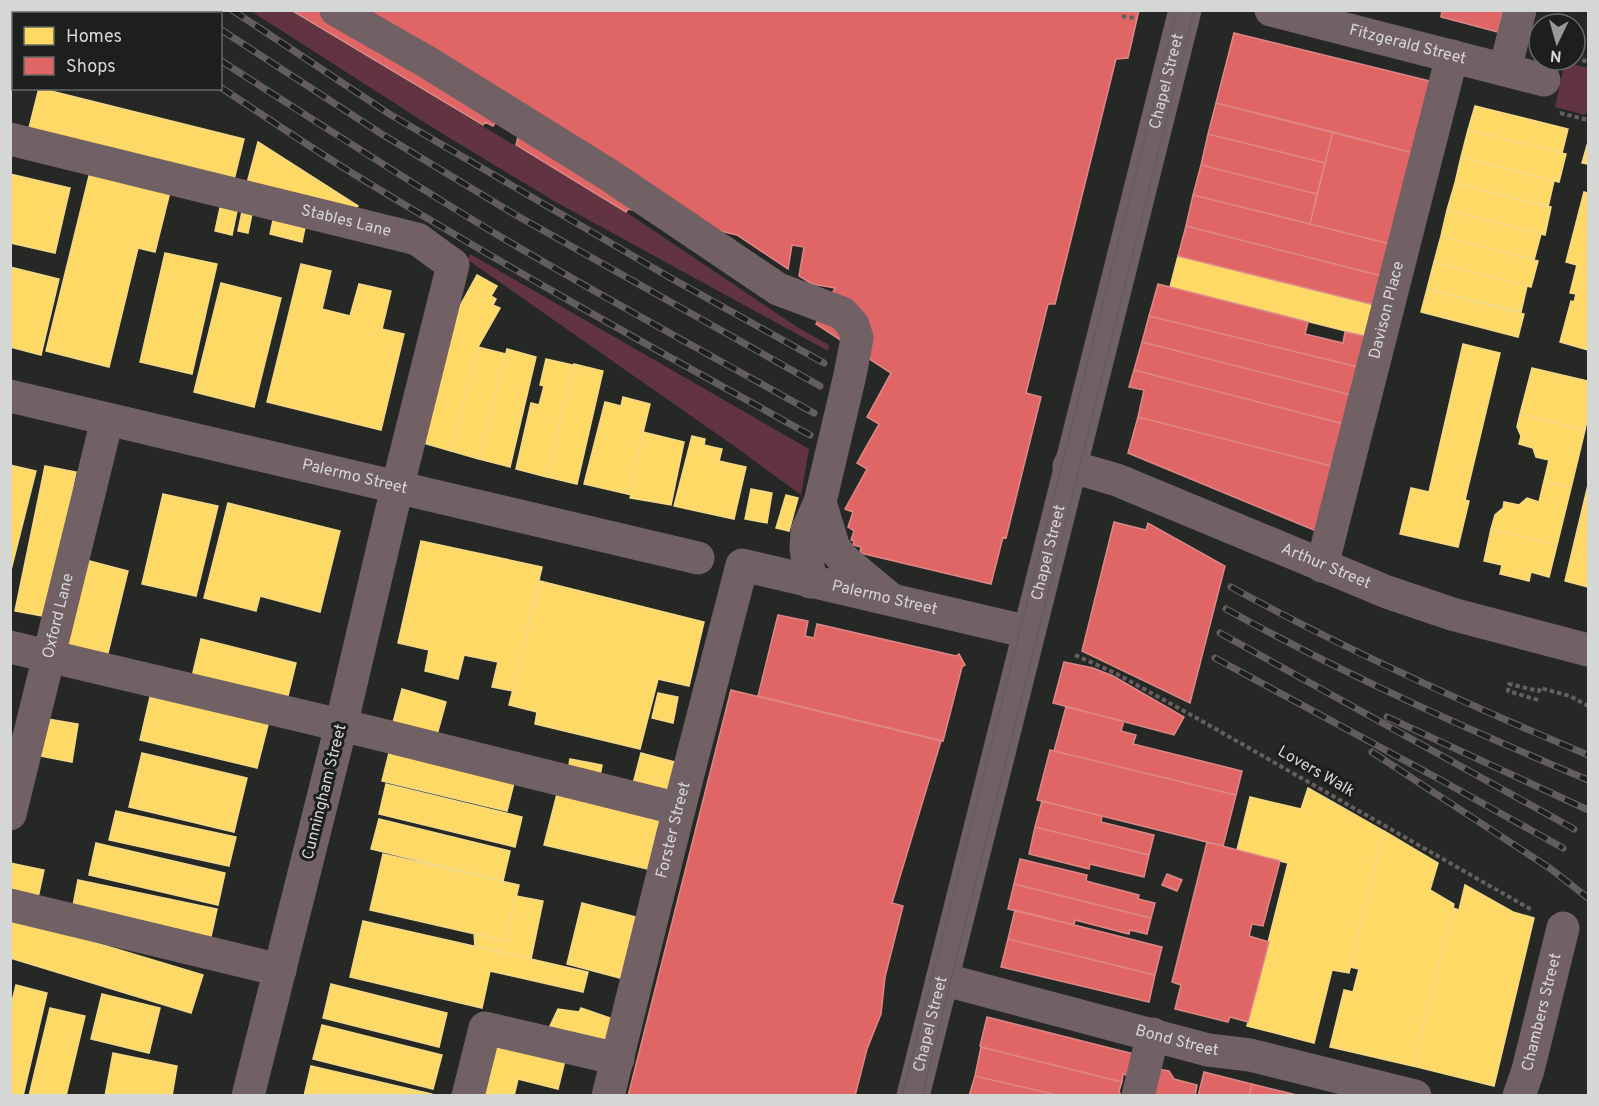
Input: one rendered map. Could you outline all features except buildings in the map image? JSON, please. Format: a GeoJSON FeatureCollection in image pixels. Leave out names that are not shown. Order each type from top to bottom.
{"type":"FeatureCollection","features":[{"type":"Feature","properties":{"kind":"street"},"geometry":{"type":"LineString","coordinates":[[336,10],[428,62],[609,175],[772,285],[798,298],[823,304],[850,319],[855,331],[856,344],[820,502],[807,531],[806,547],[810,582]]}},
{"type":"Feature","properties":{"kind":"street","name":"Chapel Street"},"geometry":{"type":"LineString","coordinates":[[913,1095],[1185,10]]}},
{"type":"Feature","properties":{"kind":"street","name":"Fitzgerald Street"},"geometry":{"type":"LineString","coordinates":[[1271,10],[1544,80]]}},
{"type":"Feature","properties":{"kind":"street"},"geometry":{"type":"LineString","coordinates":[[1505,69],[1520,10]]}},
{"type":"Feature","properties":{"kind":"street","name":"Davison Place"},"geometry":{"type":"LineString","coordinates":[[1322,566],[1452,56]]}},
{"type":"Feature","properties":{"kind":"street","name":"Stables Lane"},"geometry":{"type":"LineString","coordinates":[[10,139],[417,239],[453,265],[398,489]]}},
{"type":"Feature","properties":{"kind":"street","name":"Palermo Street"},"geometry":{"type":"LineString","coordinates":[[10,396],[698,558]]}},
{"type":"Feature","properties":{"kind":"street","name":"Oxford Lane"},"geometry":{"type":"LineString","coordinates":[[10,813],[107,420]]}},
{"type":"Feature","properties":{"kind":"street","name":"Arthur Street"},"geometry":{"type":"LineString","coordinates":[[1070,466],[1117,480],[1387,592],[1452,614],[1588,650]]}},
{"type":"Feature","properties":{"kind":"street","name":"Cunningham Street"},"geometry":{"type":"LineString","coordinates":[[248,1095],[398,489]]}},
{"type":"Feature","properties":{"kind":"street"},"geometry":{"type":"LineString","coordinates":[[820,502],[834,548],[845,561],[892,600]]}},
{"type":"Feature","properties":{"kind":"street","name":"Palermo Street"},"geometry":{"type":"LineString","coordinates":[[742,565],[1029,632]]}},
{"type":"Feature","properties":{"kind":"street","name":"Forster Street"},"geometry":{"type":"LineString","coordinates":[[608,1095],[742,565]]}},
{"type":"Feature","properties":{"kind":"street"},"geometry":{"type":"LineString","coordinates":[[10,648],[679,808]]}},
{"type":"Feature","properties":{"kind":"street"},"geometry":{"type":"LineString","coordinates":[[10,905],[280,970]]}},
{"type":"Feature","properties":{"kind":"street","name":"Chambers Street"},"geometry":{"type":"LineString","coordinates":[[1519,1095],[1528,1070],[1551,921]]}},
{"type":"Feature","properties":{"kind":"street","name":"Bond Street"},"geometry":{"type":"LineString","coordinates":[[942,979],[1208,1050],[1250,1055],[1322,1084],[1415,1095]]}},
{"type":"Feature","properties":{"kind":"street"},"geometry":{"type":"LineString","coordinates":[[468,1095],[485,1028],[618,1059]]}},
{"type":"Feature","properties":{"kind":"street"},"geometry":{"type":"LineString","coordinates":[[1138,1095],[1153,1034]]}},
{"type":"Feature","properties":{"kind":"path"},"geometry":{"type":"LineString","coordinates":[[1122,16],[1134,18]]}},
{"type":"Feature","properties":{"kind":"path"},"geometry":{"type":"LineString","coordinates":[[1554,111],[1588,119]]}},
{"type":"Feature","properties":{"kind":"path","name":"Lovers Walk"},"geometry":{"type":"LineString","coordinates":[[1074,655],[1115,673],[1193,716],[1551,921]]}},
{"type":"Feature","properties":{"kind":"path"},"geometry":{"type":"LineString","coordinates":[[1538,700],[1508,691],[1509,684],[1539,691],[1540,688],[1570,696],[1588,706]]}},
{"type":"Feature","properties":{"kind":"shaded area"},"geometry":{"type":"Polygon","coordinates":[[[251,11],[291,11],[626,212],[797,327],[829,345],[828,351],[554,201],[438,131],[251,11]]]}},
{"type":"Feature","properties":{"kind":"shaded area"},"geometry":{"type":"Polygon","coordinates":[[[1588,68],[1588,110],[1585,115],[1555,107],[1563,72],[1587,72],[1588,68]]]}},
{"type":"Feature","properties":{"kind":"shaded area"},"geometry":{"type":"Polygon","coordinates":[[[470,254],[809,449],[801,495],[468,260],[470,254]]]}},
{"type":"Feature","properties":{"kind":"tram line"},"geometry":{"type":"LineString","coordinates":[[902,1096],[1177,10]]}},
{"type":"Feature","properties":{"kind":"tram line"},"geometry":{"type":"LineString","coordinates":[[922,1096],[1194,10]]}},
{"type":"Feature","properties":{"kind":"railway"},"geometry":{"type":"LineString","coordinates":[[232,10],[391,115],[669,277],[824,363]]}},
{"type":"Feature","properties":{"kind":"railway"},"geometry":{"type":"LineString","coordinates":[[222,30],[380,133],[514,214],[820,386]]}},
{"type":"Feature","properties":{"kind":"railway"},"geometry":{"type":"LineString","coordinates":[[222,61],[501,237],[814,413]]}},
{"type":"Feature","properties":{"kind":"railway"},"geometry":{"type":"LineString","coordinates":[[222,88],[340,165],[469,243],[810,435]]}},
{"type":"Feature","properties":{"kind":"railway"},"geometry":{"type":"LineString","coordinates":[[1231,587],[1408,676],[1588,755]]}},
{"type":"Feature","properties":{"kind":"railway"},"geometry":{"type":"LineString","coordinates":[[1226,609],[1315,656],[1405,699],[1588,780]]}},
{"type":"Feature","properties":{"kind":"railway"},"geometry":{"type":"LineString","coordinates":[[1220,633],[1574,829]]}},
{"type":"Feature","properties":{"kind":"railway"},"geometry":{"type":"LineString","coordinates":[[1215,658],[1563,848]]}},
{"type":"Feature","properties":{"kind":"railway"},"geometry":{"type":"LineString","coordinates":[[1387,717],[1588,810]]}},
{"type":"Feature","properties":{"kind":"railway"},"geometry":{"type":"LineString","coordinates":[[1372,752],[1551,869],[1588,898]]}}]}
